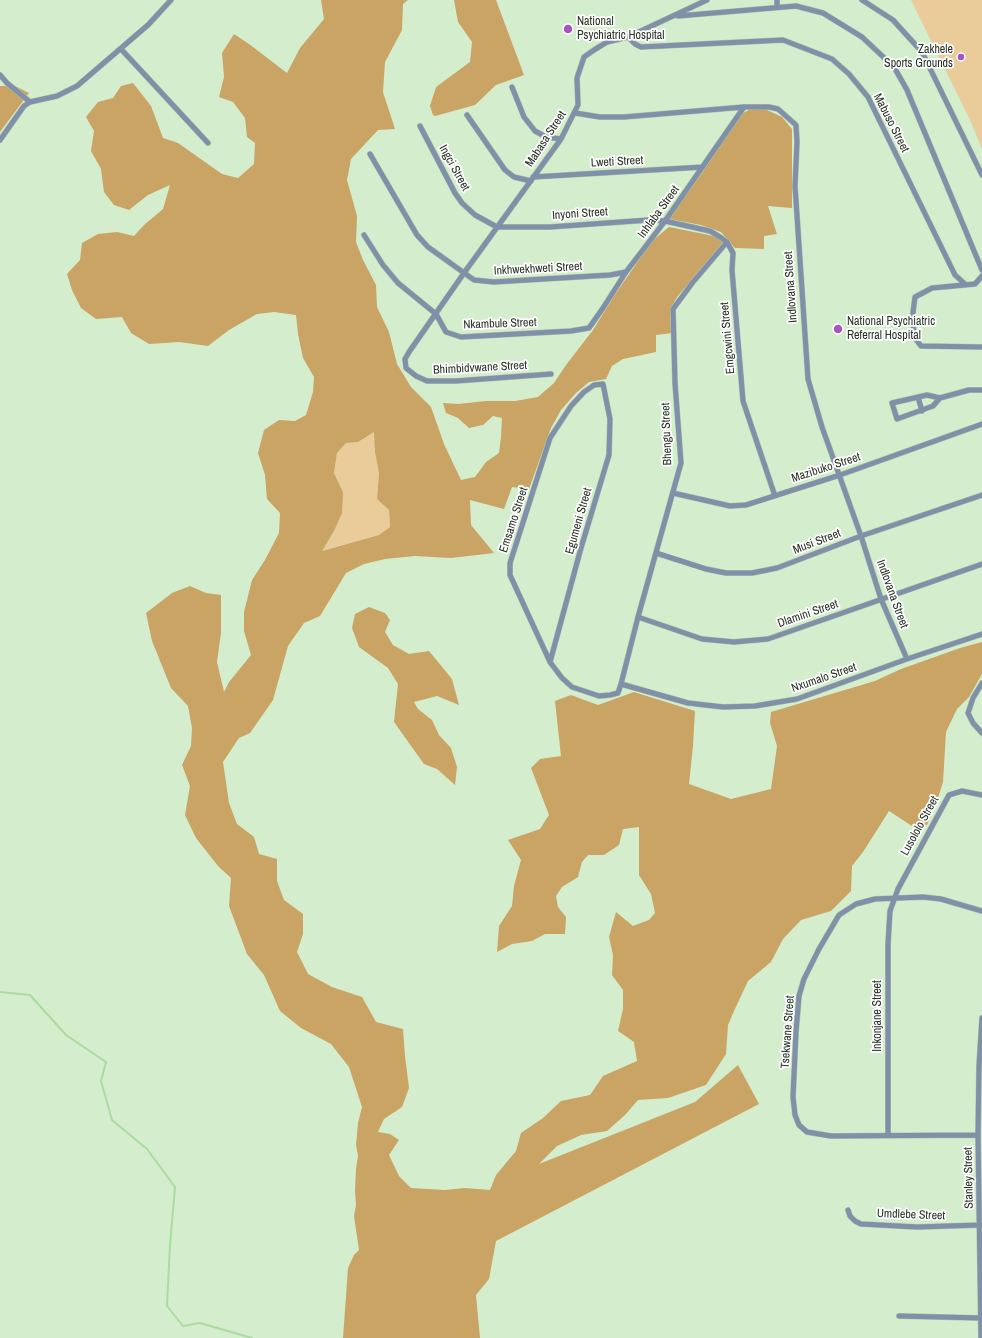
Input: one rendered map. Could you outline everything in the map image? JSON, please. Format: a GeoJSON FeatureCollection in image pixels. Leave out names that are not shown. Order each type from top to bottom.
{"type":"FeatureCollection","features":[{"type":"Feature","properties":{"kind":"street"},"geometry":{"type":"LineString","coordinates":[[0,140],[24,106],[30,102],[57,96],[77,86],[148,25],[171,0]]}},
{"type":"Feature","properties":{"kind":"street","name":"Mabasa Street"},"geometry":{"type":"LineString","coordinates":[[436,314],[560,139],[575,113],[578,105],[577,78],[584,57],[607,42],[628,36],[707,0]]}},
{"type":"Feature","properties":{"kind":"street"},"geometry":{"type":"LineString","coordinates":[[777,0],[777,8]]}},
{"type":"Feature","properties":{"kind":"street"},"geometry":{"type":"LineString","coordinates":[[862,0],[893,20],[922,52],[982,175]]}},
{"type":"Feature","properties":{"kind":"street"},"geometry":{"type":"LineString","coordinates":[[673,16],[796,6],[823,13],[862,37],[894,67],[907,90],[982,270]]}},
{"type":"Feature","properties":{"kind":"street","name":"Mabuso Street"},"geometry":{"type":"LineString","coordinates":[[628,36],[640,47],[783,40],[832,59],[849,74],[868,97],[955,275],[965,284]]}},
{"type":"Feature","properties":{"kind":"street"},"geometry":{"type":"LineString","coordinates":[[121,49],[208,144]]}},
{"type":"Feature","properties":{"kind":"street"},"geometry":{"type":"LineString","coordinates":[[0,75],[7,83],[30,102]]}},
{"type":"Feature","properties":{"kind":"street"},"geometry":{"type":"LineString","coordinates":[[512,87],[524,118],[535,131],[546,137],[560,139]]}},
{"type":"Feature","properties":{"kind":"street","name":"Indlovana Street"},"geometry":{"type":"LineString","coordinates":[[575,113],[600,117],[624,117],[744,107],[769,107],[778,109],[796,125],[797,142],[795,186],[808,379],[822,427],[861,536],[881,599],[906,658]]}},
{"type":"Feature","properties":{"kind":"street","name":"Inhlaba Street"},"geometry":{"type":"LineString","coordinates":[[589,328],[626,272],[665,221],[744,107]]}},
{"type":"Feature","properties":{"kind":"street","name":"Lweti Street"},"geometry":{"type":"LineString","coordinates":[[467,115],[505,170],[514,177],[532,179],[703,167]]}},
{"type":"Feature","properties":{"kind":"street","name":"Ingci Street"},"geometry":{"type":"LineString","coordinates":[[420,126],[462,203],[476,215],[497,227]]}},
{"type":"Feature","properties":{"kind":"street","name":"Inkhwekhweti Street"},"geometry":{"type":"LineString","coordinates":[[370,154],[417,235],[428,247],[474,280],[494,282],[610,275],[626,272]]}},
{"type":"Feature","properties":{"kind":"street","name":"Inyoni Street"},"geometry":{"type":"LineString","coordinates":[[497,227],[550,226],[649,220],[665,221]]}},
{"type":"Feature","properties":{"kind":"street"},"geometry":{"type":"LineString","coordinates":[[665,221],[710,231],[727,242]]}},
{"type":"Feature","properties":{"kind":"street","name":"Nkambule Street"},"geometry":{"type":"LineString","coordinates":[[364,235],[383,265],[398,283],[436,314],[446,332],[461,337],[571,331],[589,328]]}},
{"type":"Feature","properties":{"kind":"street","name":"Bhengu Street"},"geometry":{"type":"LineString","coordinates":[[621,684],[681,463],[673,309],[693,282],[727,242]]}},
{"type":"Feature","properties":{"kind":"street","name":"Emgcwini Street"},"geometry":{"type":"LineString","coordinates":[[727,242],[733,253],[732,270],[743,401],[775,496]]}},
{"type":"Feature","properties":{"kind":"street"},"geometry":{"type":"LineString","coordinates":[[982,276],[975,284],[932,288],[915,296],[912,320],[916,338],[921,346],[982,347]]}},
{"type":"Feature","properties":{"kind":"street","name":"Bhimbidvwane Street"},"geometry":{"type":"LineString","coordinates":[[436,314],[405,359],[406,368],[416,376],[427,381],[456,381],[551,374]]}},
{"type":"Feature","properties":{"kind":"street","name":"Emsamo Street"},"geometry":{"type":"LineString","coordinates":[[603,384],[594,385],[584,392],[571,406],[550,438],[510,563],[510,575],[550,662],[562,678],[572,687],[599,696],[610,696],[618,693],[621,684]]}},
{"type":"Feature","properties":{"kind":"street","name":"Egumeni Street"},"geometry":{"type":"LineString","coordinates":[[550,662],[581,548],[609,455],[610,418],[603,384]]}},
{"type":"Feature","properties":{"kind":"street"},"geometry":{"type":"LineString","coordinates":[[940,398],[932,406],[922,411],[897,419],[892,403],[927,395],[940,398],[969,390],[982,390]]}},
{"type":"Feature","properties":{"kind":"street"},"geometry":{"type":"LineString","coordinates":[[918,397],[922,411]]}},
{"type":"Feature","properties":{"kind":"street","name":"Mazibuko Street"},"geometry":{"type":"LineString","coordinates":[[673,493],[730,506],[746,505],[840,475],[982,424]]}},
{"type":"Feature","properties":{"kind":"street","name":"Musi Street"},"geometry":{"type":"LineString","coordinates":[[656,553],[706,569],[726,573],[752,573],[777,568],[861,536],[982,495]]}},
{"type":"Feature","properties":{"kind":"street","name":"Dlamini Street"},"geometry":{"type":"LineString","coordinates":[[638,617],[702,639],[734,642],[768,639],[982,564]]}},
{"type":"Feature","properties":{"kind":"street","name":"Nxumalo Street"},"geometry":{"type":"LineString","coordinates":[[621,684],[688,703],[723,707],[755,706],[797,699],[906,658],[982,634]]}},
{"type":"Feature","properties":{"kind":"street"},"geometry":{"type":"LineString","coordinates":[[982,683],[973,698],[968,713],[973,723],[982,734]]}},
{"type":"Feature","properties":{"kind":"street","name":"Lusololo Street"},"geometry":{"type":"LineString","coordinates":[[894,898],[949,796],[962,791],[982,795]]}},
{"type":"Feature","properties":{"kind":"street","name":"Tsekwane Street"},"geometry":{"type":"LineString","coordinates":[[978,1135],[831,1136],[807,1132],[799,1125],[795,1115],[794,1097],[796,1032],[799,996],[804,979],[819,949],[839,915],[856,904],[875,899],[923,897],[941,899],[982,911]]}},
{"type":"Feature","properties":{"kind":"street","name":"Inkonjane Street"},"geometry":{"type":"LineString","coordinates":[[888,1135],[888,944],[890,911],[894,898]]}},
{"type":"Feature","properties":{"kind":"street","name":"Stanley Street"},"geometry":{"type":"LineString","coordinates":[[981,1338],[978,1135],[979,1066],[982,1018]]}},
{"type":"Feature","properties":{"kind":"street","name":"Umdlebe Street"},"geometry":{"type":"LineString","coordinates":[[848,1210],[850,1216],[861,1224],[917,1227],[980,1225]]}},
{"type":"Feature","properties":{"kind":"street"},"geometry":{"type":"LineString","coordinates":[[899,1316],[981,1318]]}},
{"type":"Feature","properties":{"kind":"shaded area"},"geometry":{"type":"Polygon","coordinates":[[[321,0],[408,0],[403,4],[402,30],[385,62],[383,92],[395,129],[378,130],[351,159],[347,180],[357,216],[356,242],[363,260],[376,285],[377,307],[389,332],[397,364],[411,387],[431,407],[444,444],[461,480],[475,477],[486,462],[499,453],[502,418],[493,416],[483,425],[469,428],[458,418],[446,413],[443,403],[458,404],[486,401],[515,401],[538,397],[554,383],[593,330],[614,296],[652,241],[669,227],[709,235],[718,238],[724,243],[677,297],[671,308],[670,316],[672,333],[656,335],[656,352],[623,359],[612,366],[606,379],[589,382],[576,393],[561,410],[551,428],[529,489],[512,487],[504,509],[470,500],[471,525],[494,553],[451,558],[415,556],[385,559],[364,564],[346,573],[320,616],[304,623],[288,646],[273,700],[250,733],[239,738],[223,762],[229,803],[237,824],[254,837],[259,854],[277,859],[277,881],[284,900],[303,914],[303,934],[297,952],[308,974],[332,987],[362,997],[376,1022],[403,1029],[409,1088],[402,1107],[384,1119],[378,1132],[390,1134],[399,1140],[389,1155],[399,1176],[411,1188],[445,1190],[465,1188],[490,1190],[496,1175],[516,1151],[521,1133],[543,1118],[561,1101],[590,1095],[603,1076],[637,1061],[634,1042],[618,1031],[623,1009],[623,990],[612,975],[613,955],[609,937],[616,912],[633,926],[649,920],[655,913],[651,894],[639,875],[639,827],[623,829],[619,845],[604,855],[588,855],[582,862],[578,877],[562,887],[556,896],[558,907],[566,917],[565,934],[545,934],[532,941],[512,944],[497,952],[499,926],[512,906],[514,886],[521,860],[508,840],[540,829],[549,815],[531,768],[540,759],[561,756],[555,701],[571,695],[598,705],[634,692],[695,711],[689,784],[731,799],[771,789],[777,746],[770,723],[771,712],[875,681],[901,669],[960,648],[982,642],[982,674],[969,697],[957,709],[946,732],[943,782],[927,825],[915,828],[889,811],[863,852],[852,866],[851,891],[831,911],[801,920],[783,939],[771,962],[748,981],[728,1025],[726,1054],[706,1085],[668,1098],[638,1100],[625,1115],[607,1131],[581,1135],[557,1146],[539,1164],[695,1102],[738,1065],[759,1104],[496,1241],[489,1279],[476,1295],[480,1338],[343,1338],[348,1268],[354,1255],[359,1250],[354,1216],[356,1205],[355,1191],[358,1156],[356,1145],[358,1123],[362,1107],[349,1067],[331,1044],[301,1028],[280,1011],[264,975],[247,954],[229,906],[231,878],[218,866],[196,838],[185,815],[190,786],[182,765],[191,746],[192,728],[188,706],[171,688],[152,641],[146,613],[172,593],[190,586],[206,593],[221,595],[221,633],[217,662],[224,692],[229,682],[251,655],[244,631],[244,612],[252,580],[265,560],[279,533],[280,513],[267,499],[265,475],[258,453],[264,430],[279,420],[295,421],[306,415],[313,392],[314,377],[303,358],[296,315],[274,312],[257,314],[229,330],[208,346],[179,342],[149,344],[131,333],[122,317],[96,319],[81,308],[72,290],[67,274],[80,260],[82,243],[98,234],[117,232],[134,236],[144,225],[163,209],[170,185],[148,195],[129,210],[114,205],[104,192],[101,169],[91,151],[94,131],[86,117],[98,102],[113,98],[121,86],[133,83],[151,106],[163,138],[178,143],[222,174],[238,178],[254,164],[255,143],[247,137],[245,118],[233,102],[219,97],[224,77],[222,53],[234,34],[287,73],[300,48],[324,19],[321,0]],[[374,432],[358,442],[346,443],[337,453],[334,473],[343,492],[342,513],[334,531],[322,551],[379,535],[390,527],[389,510],[377,499],[379,473],[375,452],[374,432]]]}},
{"type":"Feature","properties":{"kind":"shaded area"},"geometry":{"type":"Polygon","coordinates":[[[454,0],[496,0],[524,75],[496,85],[475,105],[435,116],[433,115],[430,106],[436,87],[470,62],[472,42],[458,22],[454,0]]]}},
{"type":"Feature","properties":{"kind":"shaded area","name":"Zakhele Sports Grounds"},"geometry":{"type":"Polygon","coordinates":[[[911,0],[982,0],[982,149],[970,120],[911,0]]]}},
{"type":"Feature","properties":{"kind":"shaded area"},"geometry":{"type":"Polygon","coordinates":[[[0,86],[15,86],[29,93],[0,132],[0,86]]]}},
{"type":"Feature","properties":{"kind":"shaded area"},"geometry":{"type":"Polygon","coordinates":[[[751,109],[767,110],[782,117],[792,129],[792,208],[768,206],[777,234],[764,236],[764,249],[735,248],[721,232],[701,225],[669,219],[704,170],[739,115],[751,109]]]}},
{"type":"Feature","properties":{"kind":"shaded area"},"geometry":{"type":"Polygon","coordinates":[[[375,431],[375,452],[379,473],[377,499],[389,510],[390,527],[379,535],[321,551],[334,531],[343,492],[334,473],[337,453],[346,443],[358,442],[375,431]]]}},
{"type":"Feature","properties":{"kind":"shaded area"},"geometry":{"type":"Polygon","coordinates":[[[369,607],[385,613],[390,620],[385,632],[393,645],[409,654],[429,651],[452,679],[459,705],[437,696],[414,702],[418,709],[432,720],[439,735],[451,748],[457,767],[455,785],[437,769],[424,764],[394,722],[398,684],[388,668],[359,647],[352,628],[355,614],[369,607]]]}},
{"type":"Feature","properties":{"kind":"waterway"},"geometry":{"type":"LineString","coordinates":[[0,992],[30,995],[66,1035],[106,1062],[101,1081],[112,1120],[147,1149],[175,1187],[167,1306],[183,1326],[200,1323],[252,1338]]}},
{"type":"Feature","properties":{"kind":"place","name":"National Psychiatric Hospital"},"geometry":{"type":"Point","coordinates":[568,29]}},
{"type":"Feature","properties":{"kind":"place","name":"Zakhele Sports Grounds"},"geometry":{"type":"Point","coordinates":[961,57]}},
{"type":"Feature","properties":{"kind":"place","name":"National Psychiatric Referral Hospital"},"geometry":{"type":"Point","coordinates":[838,329]}}]}
